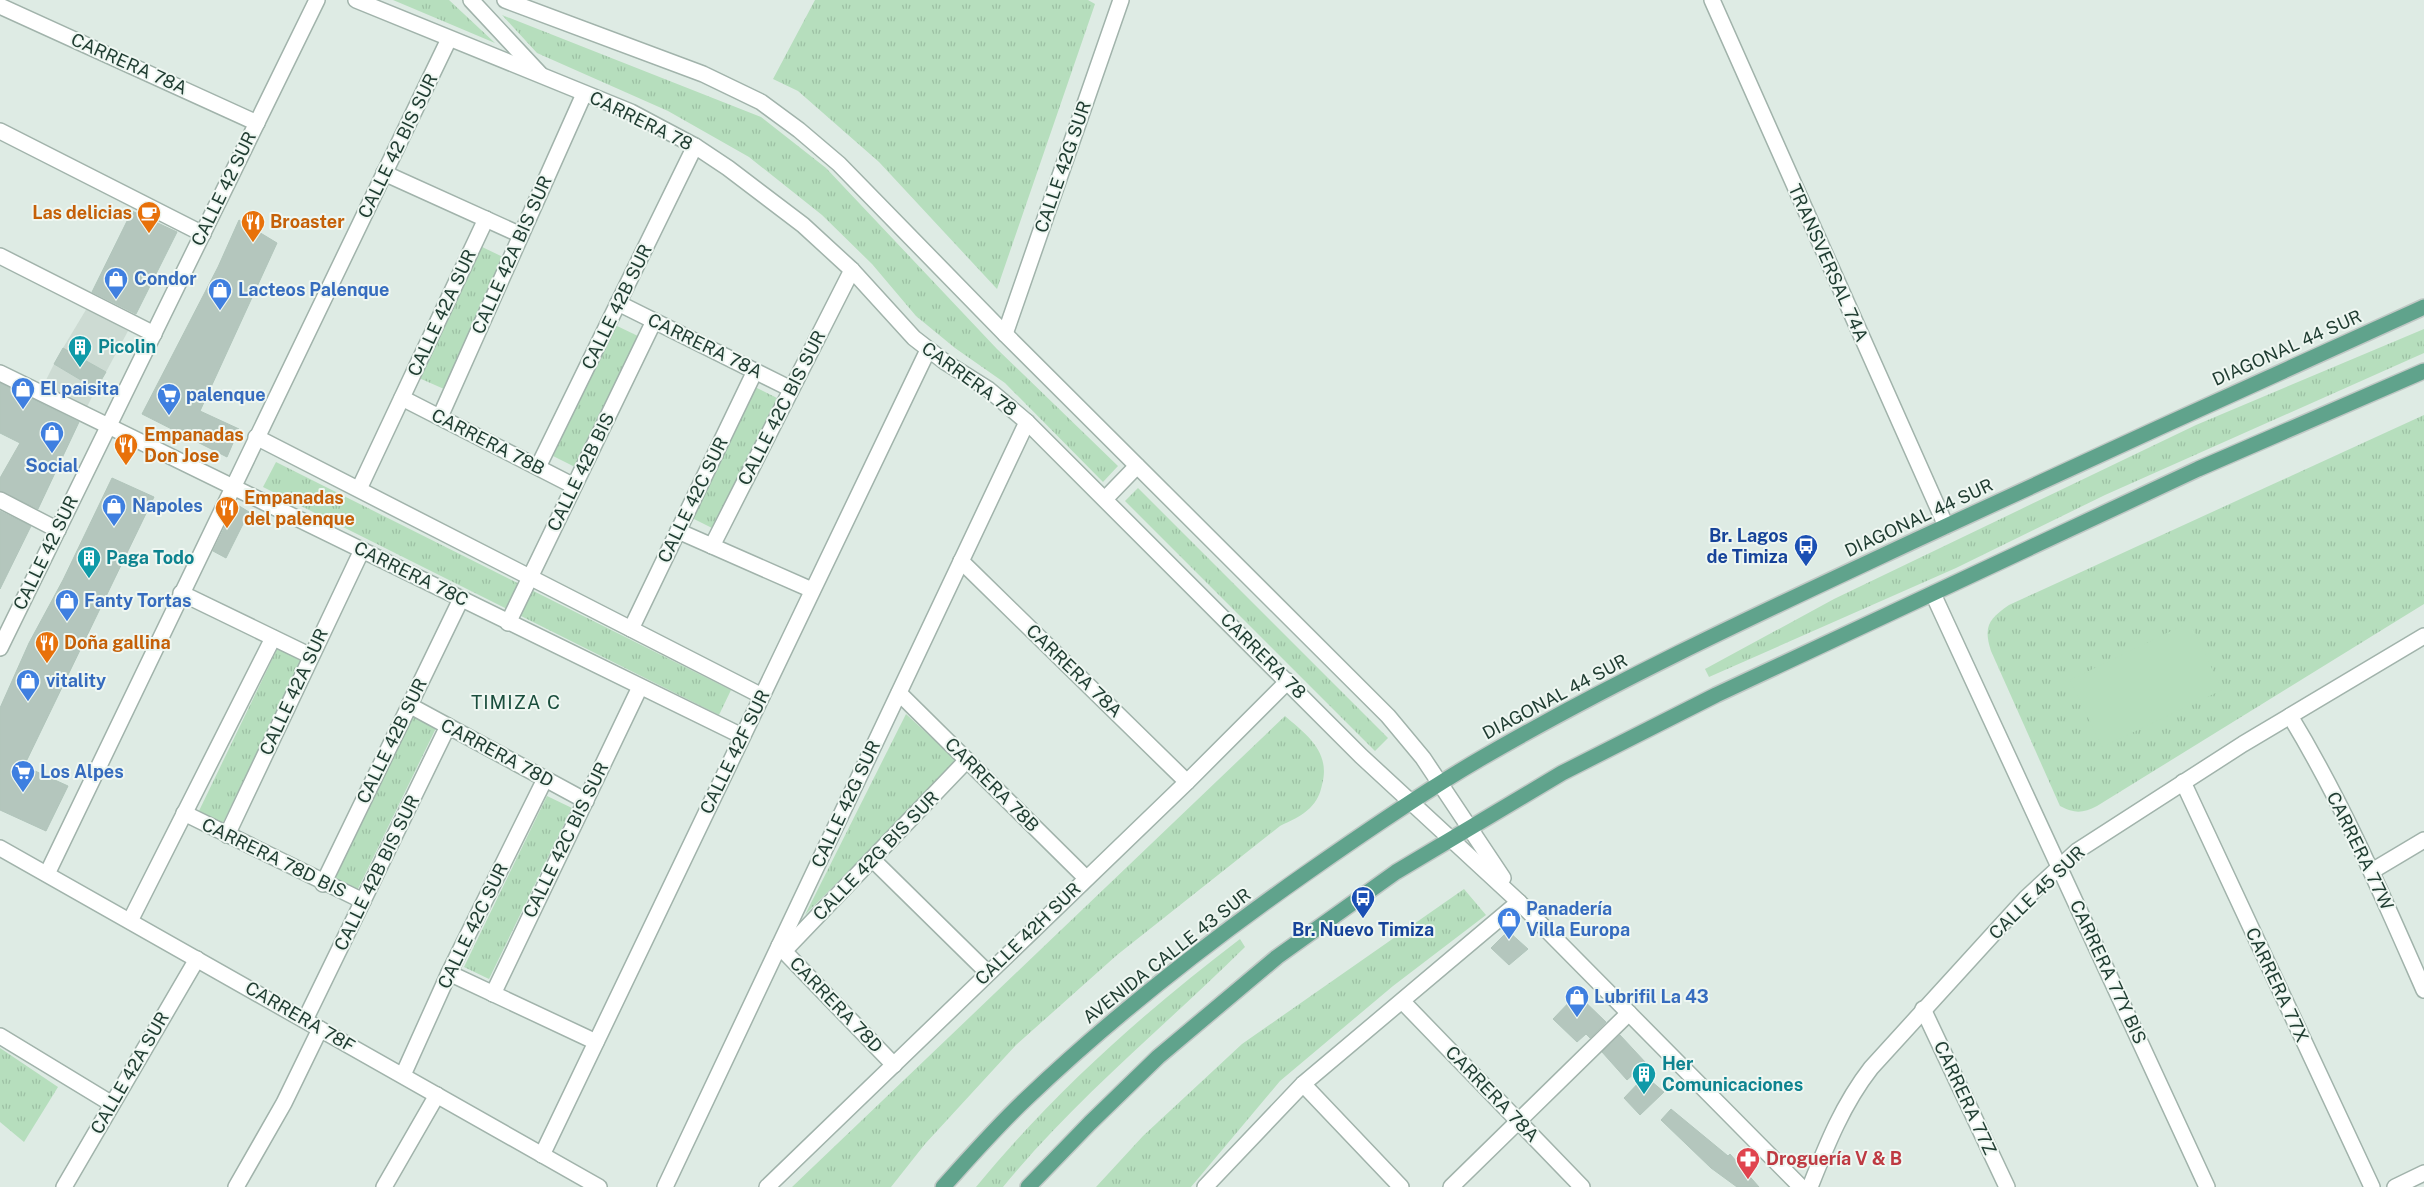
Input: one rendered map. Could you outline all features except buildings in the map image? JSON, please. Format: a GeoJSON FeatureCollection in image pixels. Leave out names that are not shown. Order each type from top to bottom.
{"type":"FeatureCollection","features":[{"type":"Feature","properties":{"kind":"main road","name":"DIAGONAL 44 SUR"},"geometry":{"type":"LineString","coordinates":[[1440,784],[1610,688],[2138,436],[2424,307]]}},
{"type":"Feature","properties":{"kind":"main road"},"geometry":{"type":"LineString","coordinates":[[1028,1187],[1151,1064],[1277,957],[1346,906],[1451,839],[1562,773],[1644,729],[2198,469],[2424,371]]}},
{"type":"Feature","properties":{"kind":"main road","name":"AVENIDA CALLE 43 SUR"},"geometry":{"type":"LineString","coordinates":[[943,1187],[1024,1100],[1086,1044],[1167,977],[1258,907],[1440,784]]}},
{"type":"Feature","properties":{"kind":"street","name":"CALLE 42 SUR"},"geometry":{"type":"LineString","coordinates":[[0,648],[5,626],[58,530],[317,0]]}},
{"type":"Feature","properties":{"kind":"street","name":"CARRERA 78"},"geometry":{"type":"LineString","coordinates":[[356,0],[661,127],[695,146],[728,168],[803,225],[852,270],[900,324],[928,350],[988,389],[1027,422],[1361,756],[1519,902],[1800,1187]]}},
{"type":"Feature","properties":{"kind":"street"},"geometry":{"type":"LineString","coordinates":[[471,0],[543,77]]}},
{"type":"Feature","properties":{"kind":"street","name":"CARRERA 78"},"geometry":{"type":"LineString","coordinates":[[505,0],[703,74],[760,102],[799,130],[839,164],[1005,334],[1388,716],[1408,738],[1519,902]]}},
{"type":"Feature","properties":{"kind":"street","name":"CALLE 42G SUR"},"geometry":{"type":"LineString","coordinates":[[1005,334],[1121,0]]}},
{"type":"Feature","properties":{"kind":"street","name":"TRANSVERSAL 74A"},"geometry":{"type":"LineString","coordinates":[[1712,0],[1946,526]]}},
{"type":"Feature","properties":{"kind":"street","name":"CARRERA 78A"},"geometry":{"type":"LineString","coordinates":[[0,6],[257,123]]}},
{"type":"Feature","properties":{"kind":"street","name":"CALLE 42 BIS SUR"},"geometry":{"type":"LineString","coordinates":[[47,874],[232,486],[449,39]]}},
{"type":"Feature","properties":{"kind":"street","name":"CALLE 42A BIS SUR"},"geometry":{"type":"LineString","coordinates":[[440,417],[584,94]]}},
{"type":"Feature","properties":{"kind":"street"},"geometry":{"type":"LineString","coordinates":[[0,131],[202,234]]}},
{"type":"Feature","properties":{"kind":"street","name":"CALLE 42B SUR"},"geometry":{"type":"LineString","coordinates":[[538,467],[695,146]]}},
{"type":"Feature","properties":{"kind":"street"},"geometry":{"type":"LineString","coordinates":[[384,173],[521,235]]}},
{"type":"Feature","properties":{"kind":"street","name":"CALLE 42A SUR"},"geometry":{"type":"LineString","coordinates":[[359,489],[486,219]]}},
{"type":"Feature","properties":{"kind":"street"},"geometry":{"type":"LineString","coordinates":[[0,256],[154,334]]}},
{"type":"Feature","properties":{"kind":"street","name":"CALLE 42C BIS SUR"},"geometry":{"type":"LineString","coordinates":[[712,546],[852,270]]}},
{"type":"Feature","properties":{"kind":"street","name":"CARRERA 78A"},"geometry":{"type":"LineString","coordinates":[[618,303],[791,389]]}},
{"type":"Feature","properties":{"kind":"street","name":"CALLE 42B BIS"},"geometry":{"type":"LineString","coordinates":[[508,623],[654,321]]}},
{"type":"Feature","properties":{"kind":"street","name":"CALLE 42F SUR"},"geometry":{"type":"LineString","coordinates":[[542,1155],[928,350]]}},
{"type":"Feature","properties":{"kind":"street","name":"CALLE 42C SUR"},"geometry":{"type":"LineString","coordinates":[[631,629],[755,371]]}},
{"type":"Feature","properties":{"kind":"street","name":"CARRERA 78C"},"geometry":{"type":"LineString","coordinates":[[0,372],[508,623],[742,736]]}},
{"type":"Feature","properties":{"kind":"street","name":"CARRERA 78B"},"geometry":{"type":"LineString","coordinates":[[402,398],[574,486]]}},
{"type":"Feature","properties":{"kind":"street","name":"CALLE 42G SUR"},"geometry":{"type":"LineString","coordinates":[[665,1187],[782,949],[899,693],[1027,422]]}},
{"type":"Feature","properties":{"kind":"street"},"geometry":{"type":"LineString","coordinates":[[256,437],[762,696]]}},
{"type":"Feature","properties":{"kind":"street"},"geometry":{"type":"LineString","coordinates":[[1105,499],[1137,466]]}},
{"type":"Feature","properties":{"kind":"street"},"geometry":{"type":"LineString","coordinates":[[0,500],[58,530]]}},
{"type":"Feature","properties":{"kind":"street"},"geometry":{"type":"LineString","coordinates":[[678,531],[812,590]]}},
{"type":"Feature","properties":{"kind":"street","name":"CALLE 42A SUR"},"geometry":{"type":"LineString","coordinates":[[226,835],[362,550]]}},
{"type":"Feature","properties":{"kind":"street","name":"CARRERA 78A"},"geometry":{"type":"LineString","coordinates":[[961,561],[1187,782]]}},
{"type":"Feature","properties":{"kind":"street"},"geometry":{"type":"LineString","coordinates":[[181,593],[311,656]]}},
{"type":"Feature","properties":{"kind":"street","name":"CARRERA 77Y BIS"},"geometry":{"type":"LineString","coordinates":[[1933,594],[2207,1187]]}},
{"type":"Feature","properties":{"kind":"street","name":"CALLE 42B SUR"},"geometry":{"type":"LineString","coordinates":[[324,884],[460,598]]}},
{"type":"Feature","properties":{"kind":"street","name":"CALLE 45 SUR"},"geometry":{"type":"LineString","coordinates":[[1810,1187],[1831,1135],[1854,1090],[1871,1068],[2026,898],[2059,866],[2104,832],[2183,782],[2424,636]]}},
{"type":"Feature","properties":{"kind":"street"},"geometry":{"type":"LineString","coordinates":[[130,921],[273,638]]}},
{"type":"Feature","properties":{"kind":"street","name":"CALLE 42H SUR"},"geometry":{"type":"LineString","coordinates":[[767,1187],[1187,782],[1288,681]]}},
{"type":"Feature","properties":{"kind":"street","name":"CALLE 42C BIS SUR"},"geometry":{"type":"LineString","coordinates":[[493,994],[640,687]]}},
{"type":"Feature","properties":{"kind":"street","name":"CARRERA 78B"},"geometry":{"type":"LineString","coordinates":[[899,693],[1086,878]]}},
{"type":"Feature","properties":{"kind":"street","name":"CARRERA 78D"},"geometry":{"type":"LineString","coordinates":[[409,705],[586,800]]}},
{"type":"Feature","properties":{"kind":"street","name":"CARRERA 77W"},"geometry":{"type":"LineString","coordinates":[[2290,716],[2313,754],[2372,871],[2424,990]]}},
{"type":"Feature","properties":{"kind":"street","name":"CALLE 42B BIS SUR"},"geometry":{"type":"LineString","coordinates":[[305,1020],[448,726]]}},
{"type":"Feature","properties":{"kind":"street","name":"CALLE 42G BIS SUR"},"geometry":{"type":"LineString","coordinates":[[782,949],[967,760]]}},
{"type":"Feature","properties":{"kind":"street","name":"CALLE 42C SUR"},"geometry":{"type":"LineString","coordinates":[[403,1075],[449,973],[545,779]]}},
{"type":"Feature","properties":{"kind":"street","name":"CARRERA 77X"},"geometry":{"type":"LineString","coordinates":[[2183,782],[2372,1187]]}},
{"type":"Feature","properties":{"kind":"street","name":"CARRERA 78D BIS"},"geometry":{"type":"LineString","coordinates":[[184,813],[324,884],[363,901]]}},
{"type":"Feature","properties":{"kind":"street"},"geometry":{"type":"LineString","coordinates":[[2372,871],[2424,840]]}},
{"type":"Feature","properties":{"kind":"street","name":"CARRERA 78F"},"geometry":{"type":"LineString","coordinates":[[0,848],[599,1187]]}},
{"type":"Feature","properties":{"kind":"street"},"geometry":{"type":"LineString","coordinates":[[872,859],[988,973]]}},
{"type":"Feature","properties":{"kind":"street"},"geometry":{"type":"LineString","coordinates":[[1209,1185],[1303,1084],[1403,1002],[1519,902]]}},
{"type":"Feature","properties":{"kind":"street","name":"CARRERA 78D"},"geometry":{"type":"LineString","coordinates":[[782,949],[894,1065]]}},
{"type":"Feature","properties":{"kind":"street","name":"CALLE 42A SUR"},"geometry":{"type":"LineString","coordinates":[[64,1187],[197,959]]}},
{"type":"Feature","properties":{"kind":"street"},"geometry":{"type":"LineString","coordinates":[[449,973],[596,1042]]}},
{"type":"Feature","properties":{"kind":"street","name":"CARRERA 78A"},"geometry":{"type":"LineString","coordinates":[[1403,1002],[1582,1187]]}},
{"type":"Feature","properties":{"kind":"street","name":"CARRERA 77Z"},"geometry":{"type":"LineString","coordinates":[[1923,1009],[2007,1187]]}},
{"type":"Feature","properties":{"kind":"street"},"geometry":{"type":"LineString","coordinates":[[1451,1187],[1629,1013]]}},
{"type":"Feature","properties":{"kind":"street"},"geometry":{"type":"LineString","coordinates":[[236,1187],[284,1103],[320,1029]]}},
{"type":"Feature","properties":{"kind":"street"},"geometry":{"type":"LineString","coordinates":[[0,1036],[112,1104]]}},
{"type":"Feature","properties":{"kind":"street"},"geometry":{"type":"LineString","coordinates":[[1303,1084],[1401,1187]]}},
{"type":"Feature","properties":{"kind":"street"},"geometry":{"type":"LineString","coordinates":[[384,1187],[437,1095]]}},
{"type":"Feature","properties":{"kind":"street"},"geometry":{"type":"LineString","coordinates":[[2395,1187],[2424,1173]]}},
{"type":"Feature","properties":{"kind":"shaded area"},"geometry":{"type":"Polygon","coordinates":[[[87,308],[128,331],[106,372],[63,348],[87,308]]]}},
{"type":"Feature","properties":{"kind":"shaded area"},"geometry":{"type":"Polygon","coordinates":[[[54,364],[96,389],[86,409],[43,386],[54,364]]]}},
{"type":"Feature","properties":{"kind":"green space"},"geometry":{"type":"Polygon","coordinates":[[[393,0],[449,0],[495,43],[393,0]]]}},
{"type":"Feature","properties":{"kind":"green space"},"geometry":{"type":"Polygon","coordinates":[[[815,0],[1088,0],[1095,4],[997,289],[879,162],[798,91],[773,79],[815,0]]]}},
{"type":"Feature","properties":{"kind":"green space"},"geometry":{"type":"Polygon","coordinates":[[[502,15],[761,117],[826,168],[997,349],[1118,466],[1103,482],[1005,383],[955,348],[916,316],[872,264],[822,215],[749,157],[668,111],[537,53],[502,15]]]}},
{"type":"Feature","properties":{"kind":"green space"},"geometry":{"type":"Polygon","coordinates":[[[478,245],[503,257],[444,389],[419,378],[478,245]]]}},
{"type":"Feature","properties":{"kind":"green space"},"geometry":{"type":"Polygon","coordinates":[[[615,325],[640,337],[577,468],[553,456],[615,325]]]}},
{"type":"Feature","properties":{"kind":"green space"},"geometry":{"type":"Polygon","coordinates":[[[2424,329],[2424,353],[2105,495],[1956,568],[1709,677],[1705,669],[1834,599],[2196,425],[2424,329]]]}},
{"type":"Feature","properties":{"kind":"green space"},"geometry":{"type":"Polygon","coordinates":[[[755,387],[779,399],[716,530],[692,518],[755,387]]]}},
{"type":"Feature","properties":{"kind":"green space"},"geometry":{"type":"Polygon","coordinates":[[[2424,415],[2424,604],[2097,806],[2079,812],[2060,806],[1991,651],[1988,629],[1992,619],[2009,605],[2424,415]]]}},
{"type":"Feature","properties":{"kind":"green space"},"geometry":{"type":"Polygon","coordinates":[[[276,462],[731,690],[719,715],[263,487],[276,462]]]}},
{"type":"Feature","properties":{"kind":"green space"},"geometry":{"type":"Polygon","coordinates":[[[1138,488],[1388,738],[1375,751],[1125,501],[1138,488]]]}},
{"type":"Feature","properties":{"kind":"green space"},"geometry":{"type":"Polygon","coordinates":[[[2190,622],[2222,690],[2102,747],[2070,680],[2190,622]]]}},
{"type":"Feature","properties":{"kind":"green space"},"geometry":{"type":"Polygon","coordinates":[[[280,643],[304,655],[221,827],[197,815],[280,643]]]}},
{"type":"Feature","properties":{"kind":"green space"},"geometry":{"type":"Polygon","coordinates":[[[414,711],[438,724],[355,895],[331,883],[414,711]]]}},
{"type":"Feature","properties":{"kind":"green space"},"geometry":{"type":"Polygon","coordinates":[[[906,714],[957,761],[805,915],[906,714]]]}},
{"type":"Feature","properties":{"kind":"green space"},"geometry":{"type":"Polygon","coordinates":[[[1285,716],[1309,737],[1320,754],[1323,763],[1324,773],[1321,788],[1310,808],[1300,816],[1280,826],[1117,955],[1016,1045],[925,1144],[891,1187],[792,1187],[1285,716]]]}},
{"type":"Feature","properties":{"kind":"green space"},"geometry":{"type":"Polygon","coordinates":[[[547,796],[572,808],[489,979],[464,967],[547,796]]]}},
{"type":"Feature","properties":{"kind":"green space"},"geometry":{"type":"Polygon","coordinates":[[[1464,889],[1486,915],[1393,986],[1280,1081],[1191,1187],[1096,1187],[1143,1136],[1242,1044],[1464,889]]]}},
{"type":"Feature","properties":{"kind":"green space"},"geometry":{"type":"Polygon","coordinates":[[[1240,939],[1245,947],[1090,1093],[1003,1187],[976,1187],[1036,1119],[1101,1055],[1169,995],[1240,939]]]}},
{"type":"Feature","properties":{"kind":"green space"},"geometry":{"type":"Polygon","coordinates":[[[0,1048],[58,1087],[24,1142],[0,1122],[0,1048]]]}},
{"type":"Feature","properties":{"kind":"place","name":"Las delicias"},"geometry":{"type":"Point","coordinates":[149,234]}},
{"type":"Feature","properties":{"kind":"place","name":"Broaster"},"geometry":{"type":"Point","coordinates":[253,243]}},
{"type":"Feature","properties":{"kind":"place","name":"Condor"},"geometry":{"type":"Point","coordinates":[116,300]}},
{"type":"Feature","properties":{"kind":"place","name":"Lacteos Palenque"},"geometry":{"type":"Point","coordinates":[220,311]}},
{"type":"Feature","properties":{"kind":"place","name":"Picolin"},"geometry":{"type":"Point","coordinates":[80,368]}},
{"type":"Feature","properties":{"kind":"place","name":"El paisita"},"geometry":{"type":"Point","coordinates":[23,410]}},
{"type":"Feature","properties":{"kind":"place","name":"palenque"},"geometry":{"type":"Point","coordinates":[169,416]}},
{"type":"Feature","properties":{"kind":"place","name":"Social"},"geometry":{"type":"Point","coordinates":[52,454]}},
{"type":"Feature","properties":{"kind":"place","name":"Empanadas Don Jose"},"geometry":{"type":"Point","coordinates":[126,466]}},
{"type":"Feature","properties":{"kind":"place","name":"Napoles"},"geometry":{"type":"Point","coordinates":[114,527]}},
{"type":"Feature","properties":{"kind":"place","name":"Empanadas del palenque"},"geometry":{"type":"Point","coordinates":[227,529]}},
{"type":"Feature","properties":{"kind":"place","name":"Br. Lagos de Timiza"},"geometry":{"type":"Point","coordinates":[1806,567]}},
{"type":"Feature","properties":{"kind":"place","name":"Paga Todo"},"geometry":{"type":"Point","coordinates":[89,579]}},
{"type":"Feature","properties":{"kind":"place","name":"Fanty Tortas"},"geometry":{"type":"Point","coordinates":[67,622]}},
{"type":"Feature","properties":{"kind":"place","name":"Doña gallina"},"geometry":{"type":"Point","coordinates":[47,664]}},
{"type":"Feature","properties":{"kind":"place","name":"vitality"},"geometry":{"type":"Point","coordinates":[28,702]}},
{"type":"Feature","properties":{"kind":"place","name":"Los Alpes"},"geometry":{"type":"Point","coordinates":[23,793]}},
{"type":"Feature","properties":{"kind":"place","name":"Br. Nuevo Timiza"},"geometry":{"type":"Point","coordinates":[1363,919]}},
{"type":"Feature","properties":{"kind":"place","name":"Panadería Villa Europa"},"geometry":{"type":"Point","coordinates":[1509,940]}},
{"type":"Feature","properties":{"kind":"place","name":"Lubrifil La 43"},"geometry":{"type":"Point","coordinates":[1577,1018]}},
{"type":"Feature","properties":{"kind":"place","name":"Her Comunicaciones"},"geometry":{"type":"Point","coordinates":[1644,1095]}},
{"type":"Feature","properties":{"kind":"place","name":"Droguería V & B"},"geometry":{"type":"Point","coordinates":[1748,1180]}},
{"type":"Feature","properties":{"kind":"district","name":"TIMIZA C"},"geometry":{"type":"Point","coordinates":[516,702]}}]}
